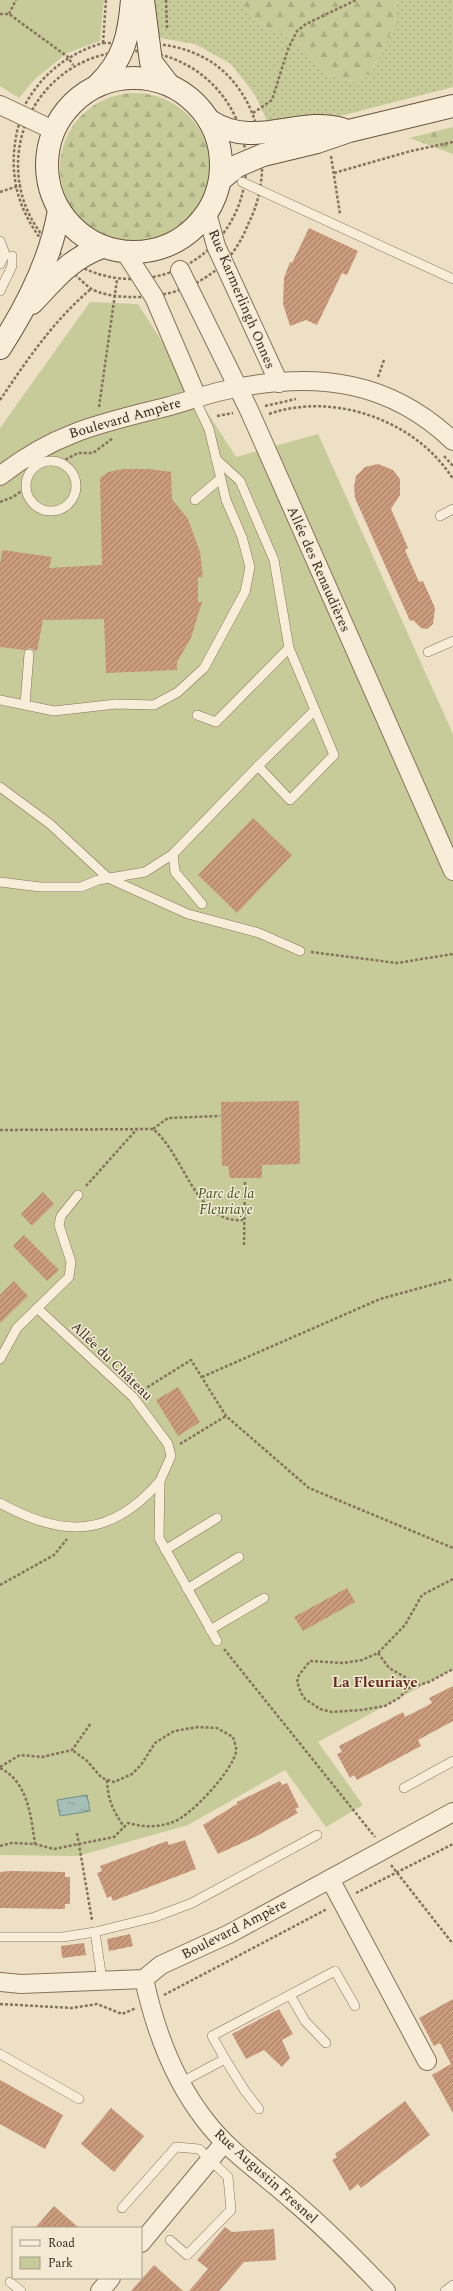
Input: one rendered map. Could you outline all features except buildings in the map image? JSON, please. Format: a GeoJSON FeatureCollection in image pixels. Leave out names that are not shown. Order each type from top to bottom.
{"type":"FeatureCollection","features":[{"type":"Feature","properties":{"kind":"main road"},"geometry":{"type":"LineString","coordinates":[[132,0],[125,43],[119,60],[112,71],[98,85],[71,103],[53,130],[48,146],[47,168],[52,196],[59,210],[76,230],[102,247],[125,252],[152,251],[178,241],[189,233],[207,213],[215,198],[220,180],[221,160],[218,140],[210,120]]}},
{"type":"Feature","properties":{"kind":"main road"},"geometry":{"type":"LineString","coordinates":[[143,0],[161,42],[151,62],[168,84]]}},
{"type":"Feature","properties":{"kind":"main road"},"geometry":{"type":"LineString","coordinates":[[98,85],[115,79],[133,77],[151,79],[168,84],[185,93],[210,120],[222,129],[232,131],[256,123],[325,126],[349,131]]}},
{"type":"Feature","properties":{"kind":"main road"},"geometry":{"type":"LineString","coordinates":[[220,180],[237,166],[263,155],[317,142],[349,131],[453,106]]}},
{"type":"Feature","properties":{"kind":"main road"},"geometry":{"type":"LineString","coordinates":[[24,311],[55,234],[59,210]]}},
{"type":"Feature","properties":{"kind":"main road"},"geometry":{"type":"LineString","coordinates":[[0,348],[24,311],[66,266],[80,256],[102,247]]}},
{"type":"Feature","properties":{"kind":"street"},"geometry":{"type":"LineString","coordinates":[[0,105],[20,113],[53,130]]}},
{"type":"Feature","properties":{"kind":"street","name":"Rue Karmerlingh Onnes"},"geometry":{"type":"LineString","coordinates":[[207,213],[212,234],[224,263],[279,383]]}},
{"type":"Feature","properties":{"kind":"street"},"geometry":{"type":"LineString","coordinates":[[125,252],[154,298],[197,397]]}},
{"type":"Feature","properties":{"kind":"street","name":"Allée des Renaudières"},"geometry":{"type":"LineString","coordinates":[[180,270],[251,415],[453,870]]}},
{"type":"Feature","properties":{"kind":"street","name":"Boulevard Ampère"},"geometry":{"type":"LineString","coordinates":[[0,476],[36,457],[56,439],[96,424],[237,388],[301,381],[357,386],[374,391],[415,410],[439,428],[448,448]]}},
{"type":"Feature","properties":{"kind":"street","name":"Boulevard Ampère"},"geometry":{"type":"LineString","coordinates":[[144,1979],[161,1965],[229,1934],[386,1850],[453,1812]]}},
{"type":"Feature","properties":{"kind":"street"},"geometry":{"type":"LineString","coordinates":[[330,1879],[427,2061]]}},
{"type":"Feature","properties":{"kind":"street"},"geometry":{"type":"LineString","coordinates":[[0,1982],[21,1984],[144,1979]]}},
{"type":"Feature","properties":{"kind":"street","name":"Rue Augustin Fresnel"},"geometry":{"type":"LineString","coordinates":[[144,1979],[168,2061],[193,2104],[224,2143],[334,2237],[386,2291]]}},
{"type":"Feature","properties":{"kind":"street"},"geometry":{"type":"LineString","coordinates":[[142,2242],[224,2143]]}},
{"type":"Feature","properties":{"kind":"street"},"geometry":{"type":"LineString","coordinates":[[100,2291],[110,2279]]}},
{"type":"Feature","properties":{"kind":"lane"},"geometry":{"type":"LineString","coordinates":[[242,182],[453,279]]}},
{"type":"Feature","properties":{"kind":"lane"},"geometry":{"type":"LineString","coordinates":[[0,241],[9,255],[12,266],[0,291]]}},
{"type":"Feature","properties":{"kind":"lane"},"geometry":{"type":"LineString","coordinates":[[0,264],[9,255]]}},
{"type":"Feature","properties":{"kind":"lane"},"geometry":{"type":"LineString","coordinates":[[0,700],[54,711],[116,704],[154,705],[178,692],[204,668],[245,592],[250,567],[242,537],[226,500],[197,397]]}},
{"type":"Feature","properties":{"kind":"lane"},"geometry":{"type":"LineString","coordinates":[[36,457],[49,461],[61,462],[76,478],[76,491],[69,504],[58,510],[47,511],[36,506],[27,496],[26,483],[29,472],[36,457]]}},
{"type":"Feature","properties":{"kind":"lane"},"geometry":{"type":"LineString","coordinates":[[215,459],[240,481],[274,560],[289,648],[334,755],[290,800],[258,766]]}},
{"type":"Feature","properties":{"kind":"lane"},"geometry":{"type":"LineString","coordinates":[[195,500],[220,480]]}},
{"type":"Feature","properties":{"kind":"lane"},"geometry":{"type":"LineString","coordinates":[[440,516],[453,509]]}},
{"type":"Feature","properties":{"kind":"lane"},"geometry":{"type":"LineString","coordinates":[[428,652],[453,641]]}},
{"type":"Feature","properties":{"kind":"lane"},"geometry":{"type":"LineString","coordinates":[[197,715],[216,722],[289,648]]}},
{"type":"Feature","properties":{"kind":"lane"},"geometry":{"type":"LineString","coordinates":[[25,704],[29,654]]}},
{"type":"Feature","properties":{"kind":"lane"},"geometry":{"type":"LineString","coordinates":[[0,882],[40,887],[81,887],[108,878],[145,872],[173,854],[258,766],[315,710]]}},
{"type":"Feature","properties":{"kind":"lane"},"geometry":{"type":"LineString","coordinates":[[0,787],[50,824],[108,878],[188,914],[259,933],[300,951]]}},
{"type":"Feature","properties":{"kind":"lane"},"geometry":{"type":"LineString","coordinates":[[173,854],[175,872],[202,904]]}},
{"type":"Feature","properties":{"kind":"lane"},"geometry":{"type":"LineString","coordinates":[[0,1359],[9,1339],[17,1328],[69,1277],[71,1262],[60,1225],[61,1216],[78,1195]]}},
{"type":"Feature","properties":{"kind":"lane","name":"Allée du Château"},"geometry":{"type":"LineString","coordinates":[[38,1308],[133,1397],[171,1450]]}},
{"type":"Feature","properties":{"kind":"lane"},"geometry":{"type":"LineString","coordinates":[[0,1503],[42,1522],[60,1527],[76,1528],[92,1526],[120,1516],[144,1498],[160,1481],[170,1462],[171,1450]]}},
{"type":"Feature","properties":{"kind":"lane"},"geometry":{"type":"LineString","coordinates":[[160,1481],[159,1538],[217,1641]]}},
{"type":"Feature","properties":{"kind":"lane"},"geometry":{"type":"LineString","coordinates":[[165,1550],[217,1518]]}},
{"type":"Feature","properties":{"kind":"lane"},"geometry":{"type":"LineString","coordinates":[[187,1589],[239,1558]]}},
{"type":"Feature","properties":{"kind":"lane"},"geometry":{"type":"LineString","coordinates":[[210,1630],[264,1598]]}},
{"type":"Feature","properties":{"kind":"lane"},"geometry":{"type":"LineString","coordinates":[[404,1788],[453,1762]]}},
{"type":"Feature","properties":{"kind":"lane"},"geometry":{"type":"LineString","coordinates":[[0,1937],[63,1937],[95,1932],[155,1917],[192,1903],[317,1836]]}},
{"type":"Feature","properties":{"kind":"lane"},"geometry":{"type":"LineString","coordinates":[[95,1932],[102,1980]]}},
{"type":"Feature","properties":{"kind":"lane"},"geometry":{"type":"LineString","coordinates":[[260,2109],[245,2091],[225,2060],[212,2036],[335,1971],[354,2006]]}},
{"type":"Feature","properties":{"kind":"lane"},"geometry":{"type":"LineString","coordinates":[[290,1995],[305,2021],[326,2044]]}},
{"type":"Feature","properties":{"kind":"lane"},"geometry":{"type":"LineString","coordinates":[[0,2054],[79,2099]]}},
{"type":"Feature","properties":{"kind":"lane"},"geometry":{"type":"LineString","coordinates":[[180,2083],[225,2060]]}},
{"type":"Feature","properties":{"kind":"lane"},"geometry":{"type":"LineString","coordinates":[[122,2208],[176,2147],[199,2149],[228,2177],[231,2210],[187,2255],[170,2240]]}},
{"type":"Feature","properties":{"kind":"lane"},"geometry":{"type":"LineString","coordinates":[[10,2282],[21,2291]]}},
{"type":"Feature","properties":{"kind":"lane"},"geometry":{"type":"LineString","coordinates":[[445,2291],[453,2284]]}},
{"type":"Feature","properties":{"kind":"path"},"geometry":{"type":"LineString","coordinates":[[9,14],[16,0]]}},
{"type":"Feature","properties":{"kind":"path"},"geometry":{"type":"LineString","coordinates":[[103,44],[106,0]]}},
{"type":"Feature","properties":{"kind":"path"},"geometry":{"type":"LineString","coordinates":[[166,0],[167,31]]}},
{"type":"Feature","properties":{"kind":"path"},"geometry":{"type":"LineString","coordinates":[[256,123],[272,100],[288,49],[298,31],[306,24],[356,0]]}},
{"type":"Feature","properties":{"kind":"path"},"geometry":{"type":"LineString","coordinates":[[0,14],[9,14],[68,57],[73,65]]}},
{"type":"Feature","properties":{"kind":"path"},"geometry":{"type":"LineString","coordinates":[[10,182],[29,226],[49,251],[91,289],[114,295],[154,298],[199,282],[224,263],[239,244],[257,205],[260,191],[263,155],[256,123],[226,75],[212,63],[195,53],[161,42],[103,44],[68,57],[39,83],[20,113],[12,136]]}},
{"type":"Feature","properties":{"kind":"path"},"geometry":{"type":"LineString","coordinates":[[343,228],[336,198],[334,173],[411,151],[453,142]]}},
{"type":"Feature","properties":{"kind":"path"},"geometry":{"type":"LineString","coordinates":[[0,192],[21,185]]}},
{"type":"Feature","properties":{"kind":"path"},"geometry":{"type":"LineString","coordinates":[[61,462],[78,454],[93,453],[117,280]]}},
{"type":"Feature","properties":{"kind":"path"},"geometry":{"type":"LineString","coordinates":[[0,400],[58,320],[91,289]]}},
{"type":"Feature","properties":{"kind":"path"},"geometry":{"type":"LineString","coordinates":[[251,415],[301,398]]}},
{"type":"Feature","properties":{"kind":"path"},"geometry":{"type":"LineString","coordinates":[[204,418],[251,415],[312,406],[360,412],[404,432],[427,448],[453,479]]}},
{"type":"Feature","properties":{"kind":"path"},"geometry":{"type":"LineString","coordinates":[[448,448],[453,466]]}},
{"type":"Feature","properties":{"kind":"path"},"geometry":{"type":"LineString","coordinates":[[0,502],[13,497],[26,488]]}},
{"type":"Feature","properties":{"kind":"path"},"geometry":{"type":"LineString","coordinates":[[300,951],[397,963],[453,954]]}},
{"type":"Feature","properties":{"kind":"path"},"geometry":{"type":"LineString","coordinates":[[0,1130],[153,1129],[168,1118],[220,1116]]}},
{"type":"Feature","properties":{"kind":"path"},"geometry":{"type":"LineString","coordinates":[[78,1195],[138,1128]]}},
{"type":"Feature","properties":{"kind":"path"},"geometry":{"type":"LineString","coordinates":[[153,1129],[168,1144],[192,1186],[215,1214],[226,1219],[243,1220]]}},
{"type":"Feature","properties":{"kind":"path"},"geometry":{"type":"LineString","coordinates":[[244,1245],[243,1220],[245,1181]]}},
{"type":"Feature","properties":{"kind":"path"},"geometry":{"type":"LineString","coordinates":[[202,1377],[380,1299],[453,1279]]}},
{"type":"Feature","properties":{"kind":"path"},"geometry":{"type":"LineString","coordinates":[[133,1397],[191,1360],[226,1416],[309,1488],[453,1548]]}},
{"type":"Feature","properties":{"kind":"path"},"geometry":{"type":"LineString","coordinates":[[171,1450],[226,1416]]}},
{"type":"Feature","properties":{"kind":"path"},"geometry":{"type":"LineString","coordinates":[[0,1585],[54,1555],[76,1528]]}},
{"type":"Feature","properties":{"kind":"path"},"geometry":{"type":"LineString","coordinates":[[453,1579],[422,1595],[405,1626],[378,1653],[362,1660],[344,1663],[310,1661],[299,1675],[298,1682],[301,1693],[305,1699],[320,1709],[332,1712],[347,1712],[385,1706],[399,1698],[409,1688],[429,1682],[453,1669]]}},
{"type":"Feature","properties":{"kind":"path"},"geometry":{"type":"LineString","coordinates":[[217,1641],[386,1850],[388,1861],[453,1944]]}},
{"type":"Feature","properties":{"kind":"path"},"geometry":{"type":"LineString","coordinates":[[378,1653],[389,1668],[419,1685]]}},
{"type":"Feature","properties":{"kind":"path"},"geometry":{"type":"LineString","coordinates":[[35,1844],[28,1804],[17,1783],[8,1772],[0,1767],[20,1755],[42,1757],[72,1750],[91,1723]]}},
{"type":"Feature","properties":{"kind":"path"},"geometry":{"type":"LineString","coordinates":[[0,1846],[12,1843],[35,1844],[54,1849],[114,1837],[128,1823],[146,1828],[173,1822],[193,1811],[227,1770],[236,1752],[234,1737],[217,1728],[198,1727],[174,1731],[155,1743],[132,1774],[114,1782],[102,1778],[86,1760],[72,1750]]}},
{"type":"Feature","properties":{"kind":"path"},"geometry":{"type":"LineString","coordinates":[[107,1780],[108,1794],[112,1809],[124,1827]]}},
{"type":"Feature","properties":{"kind":"path"},"geometry":{"type":"LineString","coordinates":[[77,1833],[95,1932]]}},
{"type":"Feature","properties":{"kind":"green space"},"geometry":{"type":"Polygon","coordinates":[[[0,0],[104,0],[100,41],[67,53],[35,79],[19,98],[0,86],[0,0]]]}},
{"type":"Feature","properties":{"kind":"green space"},"geometry":{"type":"Polygon","coordinates":[[[153,0],[241,0],[245,9],[268,29],[282,33],[300,44],[327,74],[354,82],[370,73],[394,26],[396,0],[453,0],[453,87],[336,117],[268,123],[255,95],[231,64],[195,44],[154,37],[153,0]]]}},
{"type":"Feature","properties":{"kind":"green space"},"geometry":{"type":"Polygon","coordinates":[[[241,0],[396,0],[394,26],[370,73],[354,82],[327,74],[300,44],[282,33],[268,29],[245,9],[241,0]]]}},
{"type":"Feature","properties":{"kind":"green space"},"geometry":{"type":"Polygon","coordinates":[[[128,93],[142,93],[157,96],[170,102],[183,110],[193,120],[207,146],[210,168],[209,183],[204,197],[193,216],[183,226],[157,240],[142,243],[128,243],[113,240],[100,234],[87,226],[77,216],[63,190],[60,175],[60,161],[63,146],[69,133],[77,120],[87,110],[113,96],[128,93]]]}},
{"type":"Feature","properties":{"kind":"green space"},"geometry":{"type":"Polygon","coordinates":[[[453,127],[453,154],[409,138],[453,127]]]}},
{"type":"Feature","properties":{"kind":"green space","name":"Parc de la Fleuriaye"},"geometry":{"type":"Polygon","coordinates":[[[90,302],[138,304],[236,457],[318,434],[453,734],[453,1669],[318,1742],[363,1805],[326,1827],[285,1770],[188,1825],[78,1856],[0,1855],[0,428],[90,302]]]}},
{"type":"Feature","properties":{"kind":"water"},"geometry":{"type":"Polygon","coordinates":[[[87,1795],[90,1811],[60,1816],[57,1800],[87,1795]]]}},
{"type":"Feature","properties":{"kind":"district","name":"La Fleuriaye"},"geometry":{"type":"Point","coordinates":[375,1682]}}]}
